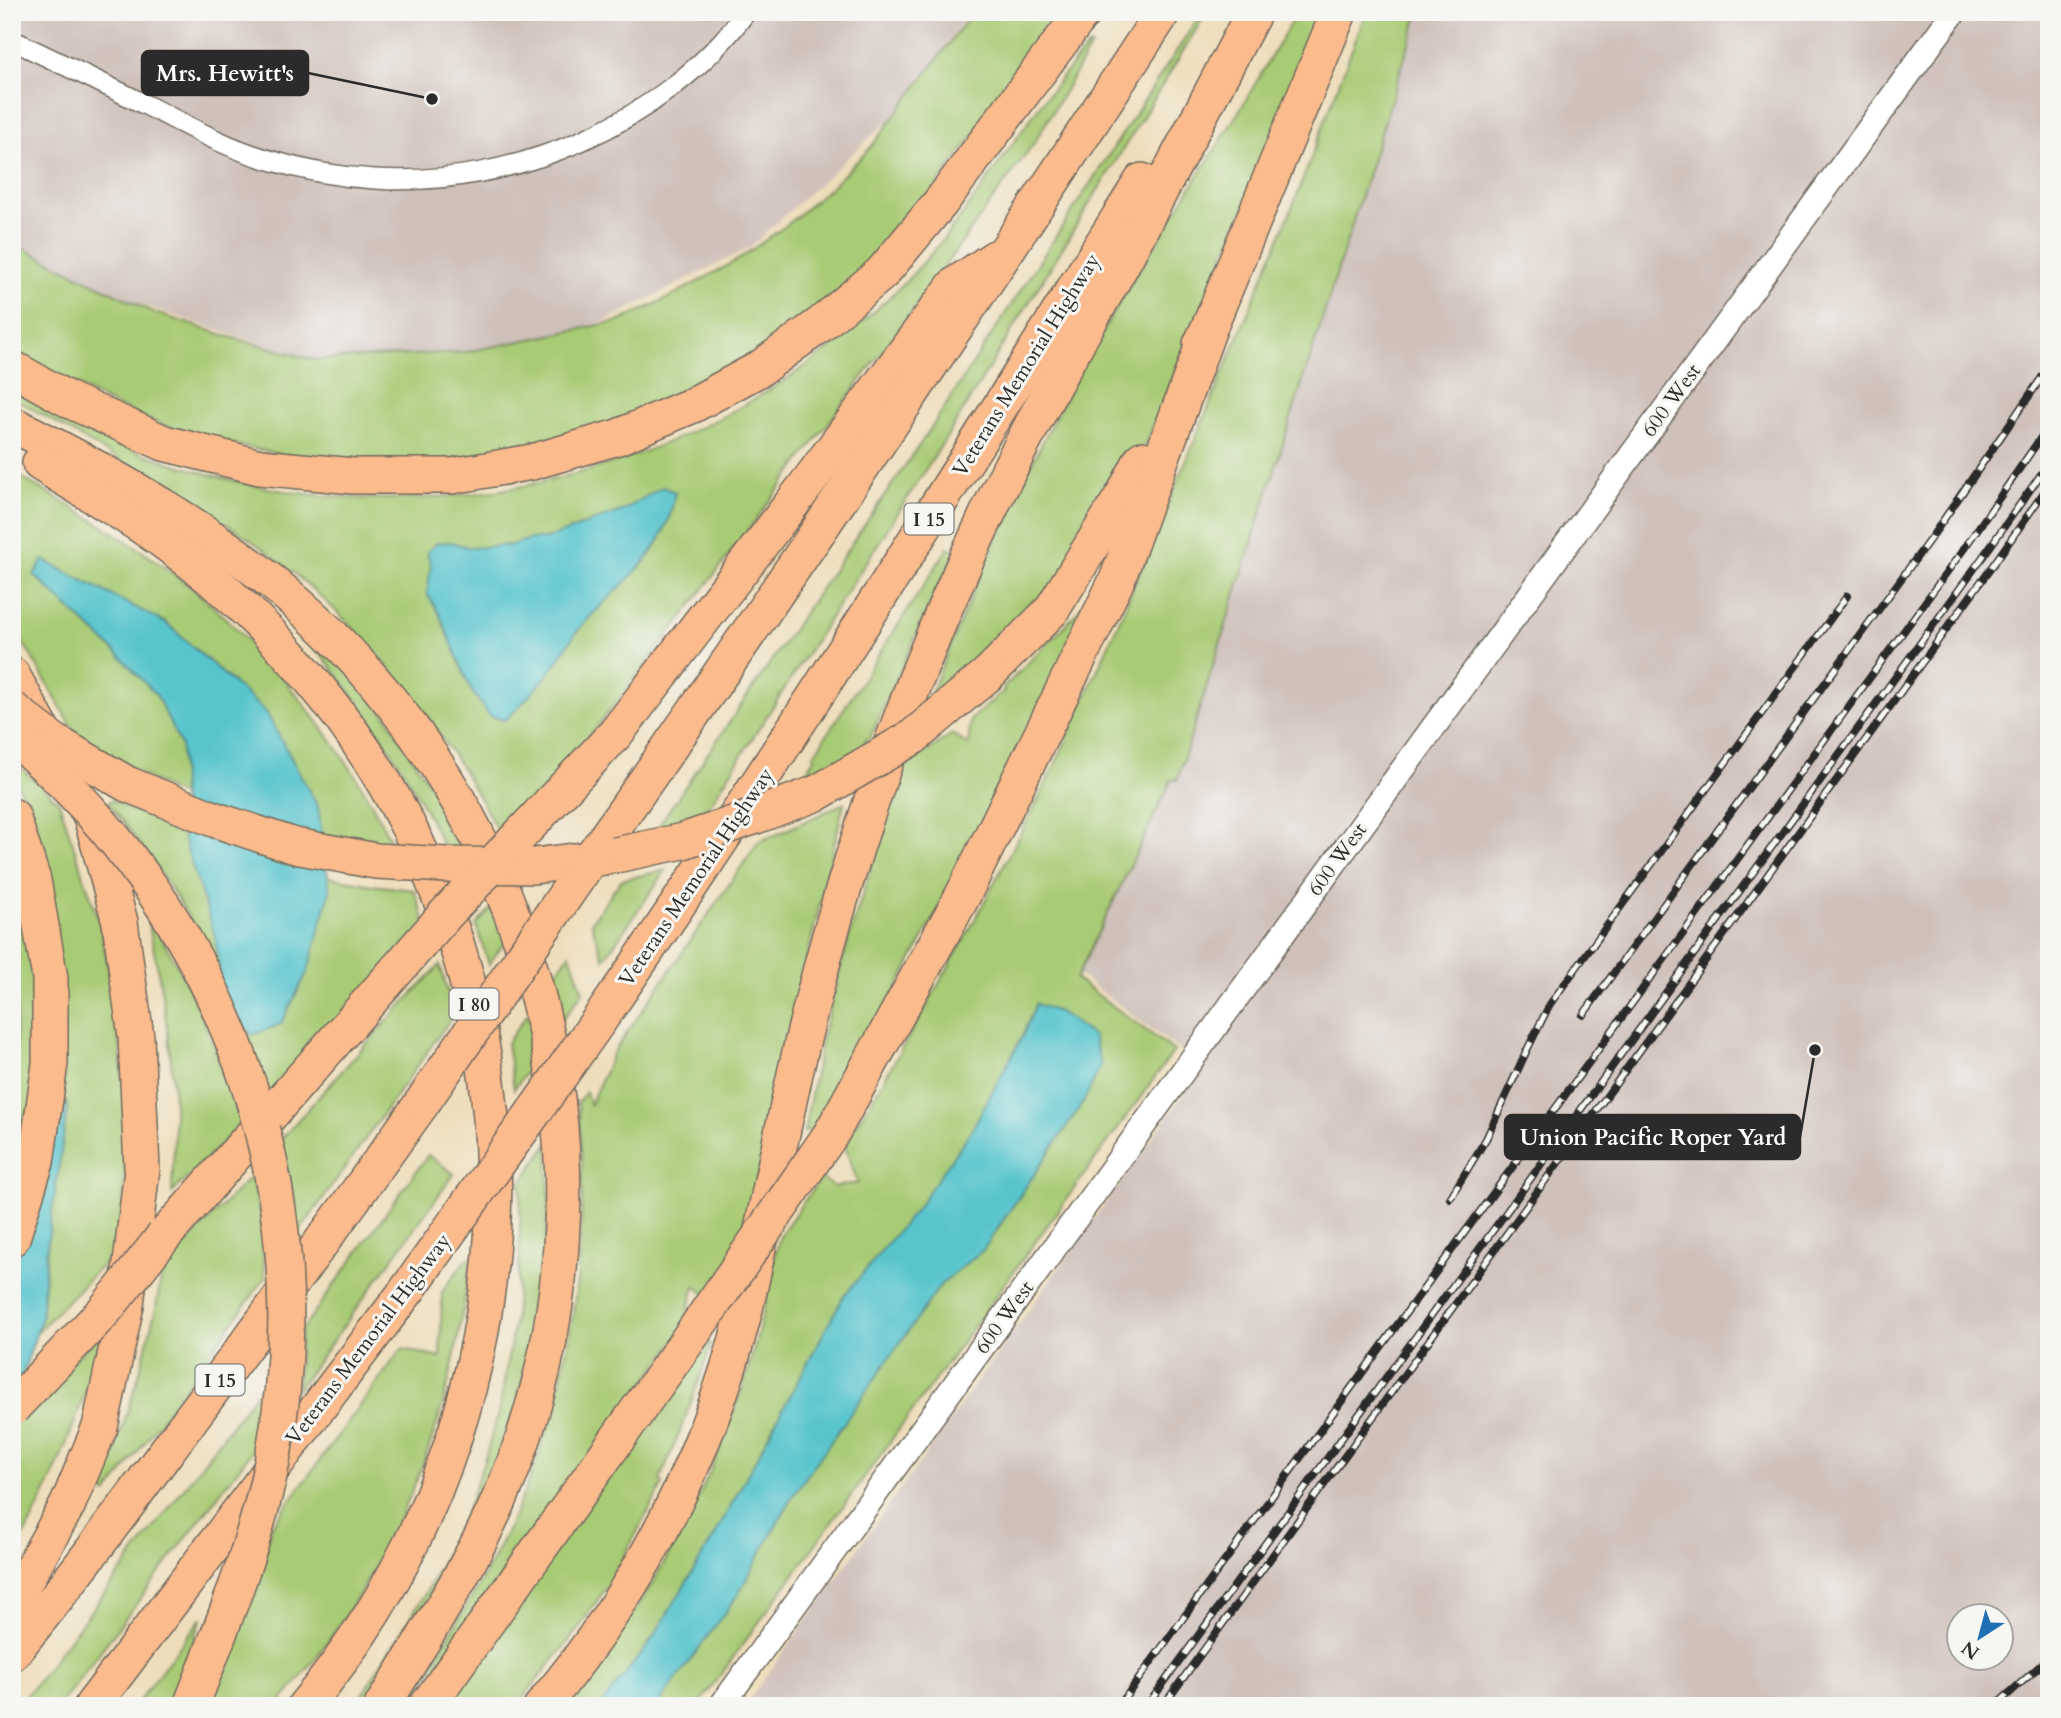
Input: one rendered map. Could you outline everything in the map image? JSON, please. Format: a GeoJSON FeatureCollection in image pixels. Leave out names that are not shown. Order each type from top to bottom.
{"type":"FeatureCollection","features":[{"type":"Feature","properties":{"kind":"highway"},"geometry":{"type":"LineString","coordinates":[[12,368],[71,401],[164,443],[260,467],[353,476],[452,476],[532,462],[618,437],[692,405],[759,369],[821,324],[883,273],[941,202],[1083,12]]}},
{"type":"Feature","properties":{"kind":"highway","name":"I 15"},"geometry":{"type":"LineString","coordinates":[[12,1653],[46,1613],[121,1513],[422,1103],[771,601],[1009,248],[1163,12]]}},
{"type":"Feature","properties":{"kind":"highway","name":"Veterans Memorial Highway"},"geometry":{"type":"LineString","coordinates":[[92,1706],[408,1289],[600,1018],[722,839],[891,581],[1248,12]]}},
{"type":"Feature","properties":{"kind":"highway"},"geometry":{"type":"LineString","coordinates":[[542,1706],[581,1658],[634,1579],[671,1513],[706,1435],[736,1343],[806,1026],[838,905],[876,787],[935,632],[1047,395],[1121,265],[1254,12]]}},
{"type":"Feature","properties":{"kind":"highway"},"geometry":{"type":"LineString","coordinates":[[427,1706],[831,1134],[963,895],[1116,580],[1211,323],[1339,12]]}},
{"type":"Feature","properties":{"kind":"highway"},"geometry":{"type":"LineString","coordinates":[[12,1408],[105,1310],[164,1236],[445,915],[616,733],[955,285],[1009,248]]}},
{"type":"Feature","properties":{"kind":"highway"},"geometry":{"type":"LineString","coordinates":[[12,709],[55,742],[127,784],[216,820],[295,846],[376,861],[534,866],[606,857],[683,841],[817,793],[913,737],[988,674],[1051,611],[1125,492],[1211,323]]}},
{"type":"Feature","properties":{"kind":"highway"},"geometry":{"type":"LineString","coordinates":[[12,424],[63,450],[212,538],[282,590],[337,641],[407,722],[461,804],[497,875],[530,966],[549,1042],[564,1181],[561,1248],[549,1343],[524,1436],[488,1525],[442,1610],[382,1706]]}},
{"type":"Feature","properties":{"kind":"highway","name":"I 80"},"geometry":{"type":"LineString","coordinates":[[12,446],[167,544],[217,584],[264,628],[328,701],[366,754],[398,809],[440,899],[476,1013],[490,1104],[493,1245],[486,1309],[465,1402],[440,1479],[421,1524],[385,1593],[352,1644],[306,1706]]}},
{"type":"Feature","properties":{"kind":"highway"},"geometry":{"type":"LineString","coordinates":[[12,675],[91,816],[121,922],[136,1037],[142,1169],[126,1305],[100,1427],[68,1504],[12,1604]]}},
{"type":"Feature","properties":{"kind":"highway"},"geometry":{"type":"LineString","coordinates":[[12,736],[71,790],[116,839],[184,938],[206,978],[233,1039],[255,1102],[273,1177],[282,1232],[285,1288],[284,1365],[277,1430],[272,1462],[252,1540],[191,1706]]}},
{"type":"Feature","properties":{"kind":"highway"},"geometry":{"type":"LineString","coordinates":[[12,816],[33,880],[50,978],[50,1063],[36,1162],[12,1238]]}},
{"type":"Feature","properties":{"kind":"highway"},"geometry":{"type":"LineString","coordinates":[[12,1385],[96,1298],[164,1236]]}},
{"type":"Feature","properties":{"kind":"highway"},"geometry":{"type":"LineString","coordinates":[[338,1706],[372,1653],[424,1558],[440,1479]]}},
{"type":"Feature","properties":{"kind":"street"},"geometry":{"type":"LineString","coordinates":[[12,40],[216,140],[263,158],[328,174],[376,179],[424,179],[472,173],[530,160],[586,140],[620,122],[664,93],[702,61],[746,12]]}},
{"type":"Feature","properties":{"kind":"street","name":"600 West"},"geometry":{"type":"LineString","coordinates":[[721,1706],[1954,12]]}},
{"type":"Feature","properties":{"kind":"shaded area"},"geometry":{"type":"Polygon","coordinates":[[[12,12],[970,12],[900,110],[749,248],[520,364],[316,362],[103,292],[12,252],[12,12]]]}},
{"type":"Feature","properties":{"kind":"shaded area"},"geometry":{"type":"Polygon","coordinates":[[[1390,12],[2049,12],[2049,1706],[1111,1706],[1261,1497],[1110,1706],[745,1706],[1203,1067],[1052,955],[1390,12]]]}},
{"type":"Feature","properties":{"kind":"green space"},"geometry":{"type":"Polygon","coordinates":[[[973,12],[1063,12],[893,245],[761,356],[579,438],[441,463],[284,455],[199,437],[158,423],[108,402],[12,351],[12,243],[155,313],[315,360],[466,352],[620,321],[736,261],[787,225],[833,185],[871,147],[973,12]]]}},
{"type":"Feature","properties":{"kind":"green space"},"geometry":{"type":"Polygon","coordinates":[[[1202,12],[1207,12],[946,438],[696,826],[650,838],[931,428],[1202,12]]]}},
{"type":"Feature","properties":{"kind":"green space"},"geometry":{"type":"Polygon","coordinates":[[[1297,12],[1328,12],[1145,446],[1055,587],[924,711],[998,536],[1060,407],[1120,301],[1238,113],[1297,12]]]}},
{"type":"Feature","properties":{"kind":"green space"},"geometry":{"type":"Polygon","coordinates":[[[1366,12],[1419,12],[1177,780],[1172,779],[1076,979],[1174,1051],[698,1706],[567,1706],[645,1596],[707,1479],[740,1395],[763,1314],[781,1235],[821,1178],[835,1187],[858,1183],[844,1143],[878,1090],[964,940],[1057,761],[1118,624],[1294,203],[1366,12]]]}},
{"type":"Feature","properties":{"kind":"green space"},"geometry":{"type":"Polygon","coordinates":[[[1089,45],[1091,46],[1036,140],[897,332],[681,619],[503,842],[453,754],[424,713],[360,635],[324,599],[232,527],[12,397],[12,390],[90,432],[158,459],[238,482],[299,493],[381,499],[463,495],[543,482],[620,460],[695,430],[767,391],[834,345],[896,291],[953,227],[1043,101],[1089,45]]]}},
{"type":"Feature","properties":{"kind":"green space"},"geometry":{"type":"Polygon","coordinates":[[[12,472],[135,547],[175,575],[226,619],[274,668],[338,749],[367,795],[397,852],[369,849],[174,792],[79,739],[29,652],[12,628],[12,472]]]}},
{"type":"Feature","properties":{"kind":"green space"},"geometry":{"type":"Polygon","coordinates":[[[948,548],[956,551],[870,738],[866,739],[862,753],[795,789],[815,757],[813,756],[948,548]]]}},
{"type":"Feature","properties":{"kind":"green space"},"geometry":{"type":"Polygon","coordinates":[[[1099,587],[1106,592],[823,1128],[804,1132],[822,1037],[850,934],[903,768],[952,734],[968,745],[971,719],[1004,691],[1003,688],[1064,627],[1099,587]]]}},
{"type":"Feature","properties":{"kind":"green space"},"geometry":{"type":"Polygon","coordinates":[[[321,643],[382,709],[470,850],[448,857],[421,801],[389,748],[316,648],[321,643]]]}},
{"type":"Feature","properties":{"kind":"green space"},"geometry":{"type":"Polygon","coordinates":[[[12,760],[59,802],[100,925],[118,1019],[127,1146],[119,1248],[36,1333],[41,1320],[60,1096],[29,812],[12,769],[12,760]]]}},
{"type":"Feature","properties":{"kind":"green space"},"geometry":{"type":"Polygon","coordinates":[[[111,800],[193,837],[325,876],[414,890],[427,928],[269,1094],[239,1015],[202,941],[158,870],[108,803],[111,800]]]}},
{"type":"Feature","properties":{"kind":"green space"},"geometry":{"type":"Polygon","coordinates":[[[844,803],[781,1066],[743,1246],[707,1296],[695,1286],[683,1330],[411,1700],[494,1557],[520,1503],[541,1448],[557,1392],[569,1336],[577,1278],[581,1220],[578,1102],[586,1092],[590,1105],[613,1053],[759,841],[844,803]]]}},
{"type":"Feature","properties":{"kind":"green space"},"geometry":{"type":"Polygon","coordinates":[[[12,844],[37,1000],[32,1109],[12,1129],[17,1009],[12,966],[12,844]]]}},
{"type":"Feature","properties":{"kind":"green space"},"geometry":{"type":"Polygon","coordinates":[[[666,870],[604,959],[591,923],[621,880],[666,870]]]}},
{"type":"Feature","properties":{"kind":"green space"},"geometry":{"type":"Polygon","coordinates":[[[494,905],[506,940],[489,964],[476,925],[494,905]]]}},
{"type":"Feature","properties":{"kind":"green space"},"geometry":{"type":"Polygon","coordinates":[[[146,913],[190,990],[222,1068],[241,1124],[172,1193],[173,1077],[168,1030],[146,913]]]}},
{"type":"Feature","properties":{"kind":"green space"},"geometry":{"type":"Polygon","coordinates":[[[570,954],[583,992],[563,1019],[553,976],[570,954]]]}},
{"type":"Feature","properties":{"kind":"green space"},"geometry":{"type":"Polygon","coordinates":[[[440,965],[454,1014],[297,1235],[281,1139],[440,965]]]}},
{"type":"Feature","properties":{"kind":"green space"},"geometry":{"type":"Polygon","coordinates":[[[528,1013],[537,1057],[514,1089],[507,1043],[528,1013]]]}},
{"type":"Feature","properties":{"kind":"green space"},"geometry":{"type":"Polygon","coordinates":[[[548,1144],[549,1200],[542,1295],[510,1431],[478,1511],[363,1706],[355,1706],[428,1589],[462,1523],[484,1461],[499,1412],[515,1317],[521,1183],[548,1144]]]}},
{"type":"Feature","properties":{"kind":"green space"},"geometry":{"type":"Polygon","coordinates":[[[428,1155],[454,1174],[297,1390],[301,1331],[428,1155]]]}},
{"type":"Feature","properties":{"kind":"green space"},"geometry":{"type":"Polygon","coordinates":[[[252,1175],[261,1218],[265,1278],[107,1494],[98,1488],[119,1438],[139,1375],[163,1268],[252,1175]]]}},
{"type":"Feature","properties":{"kind":"green space"},"geometry":{"type":"Polygon","coordinates":[[[467,1258],[471,1258],[463,1308],[442,1406],[409,1499],[364,1586],[308,1668],[277,1706],[207,1706],[273,1524],[402,1349],[440,1358],[442,1292],[467,1258]]]}},
{"type":"Feature","properties":{"kind":"green space"},"geometry":{"type":"Polygon","coordinates":[[[104,1330],[86,1389],[54,1475],[12,1557],[12,1427],[45,1389],[104,1330]]]}},
{"type":"Feature","properties":{"kind":"green space"},"geometry":{"type":"Polygon","coordinates":[[[705,1342],[711,1344],[660,1479],[663,1484],[611,1580],[576,1632],[516,1706],[444,1706],[705,1342]]]}},
{"type":"Feature","properties":{"kind":"green space"},"geometry":{"type":"Polygon","coordinates":[[[263,1384],[254,1448],[59,1706],[19,1706],[263,1384]]]}},
{"type":"Feature","properties":{"kind":"green space"},"geometry":{"type":"Polygon","coordinates":[[[202,1617],[169,1706],[135,1706],[202,1617]]]}},
{"type":"Feature","properties":{"kind":"water"},"geometry":{"type":"Polygon","coordinates":[[[662,487],[675,492],[670,516],[651,553],[579,629],[552,669],[524,702],[505,720],[490,716],[471,690],[439,613],[427,594],[431,565],[427,552],[437,543],[451,542],[471,548],[546,539],[624,510],[662,487]]]}},
{"type":"Feature","properties":{"kind":"water"},"geometry":{"type":"Polygon","coordinates":[[[43,560],[166,623],[266,712],[318,807],[330,891],[308,971],[281,1024],[252,1035],[222,996],[215,936],[183,837],[181,746],[157,696],[122,658],[34,575],[43,560]]]}},
{"type":"Feature","properties":{"kind":"water"},"geometry":{"type":"Polygon","coordinates":[[[1036,1004],[1061,1013],[1093,1036],[1101,1065],[1084,1101],[983,1250],[942,1283],[792,1497],[737,1596],[657,1706],[600,1706],[649,1644],[714,1537],[843,1297],[918,1207],[972,1129],[1022,1037],[1036,1004]]]}},
{"type":"Feature","properties":{"kind":"water"},"geometry":{"type":"Polygon","coordinates":[[[60,1096],[68,1105],[46,1253],[41,1320],[12,1405],[12,1129],[28,1114],[60,1096]]]}},
{"type":"Feature","properties":{"kind":"railway"},"geometry":{"type":"LineString","coordinates":[[1583,1015],[1933,535],[2049,367]]}},
{"type":"Feature","properties":{"kind":"railway"},"geometry":{"type":"LineString","coordinates":[[1119,1706],[1963,550],[2049,426]]}},
{"type":"Feature","properties":{"kind":"railway"},"geometry":{"type":"LineString","coordinates":[[1147,1706],[2049,463]]}},
{"type":"Feature","properties":{"kind":"railway"},"geometry":{"type":"LineString","coordinates":[[1163,1706],[2049,485]]}},
{"type":"Feature","properties":{"kind":"railway"},"geometry":{"type":"LineString","coordinates":[[1450,1198],[1486,1139],[1550,1004],[1847,596]]}},
{"type":"Feature","properties":{"kind":"railway"},"geometry":{"type":"LineString","coordinates":[[1995,1706],[2049,1658]]}},
{"type":"Feature","properties":{"kind":"place","name":"Mrs. Hewitt's"},"geometry":{"type":"Point","coordinates":[432,99]}},
{"type":"Feature","properties":{"kind":"place","name":"Union Pacific Roper Yard"},"geometry":{"type":"Point","coordinates":[1815,1050]}}]}
